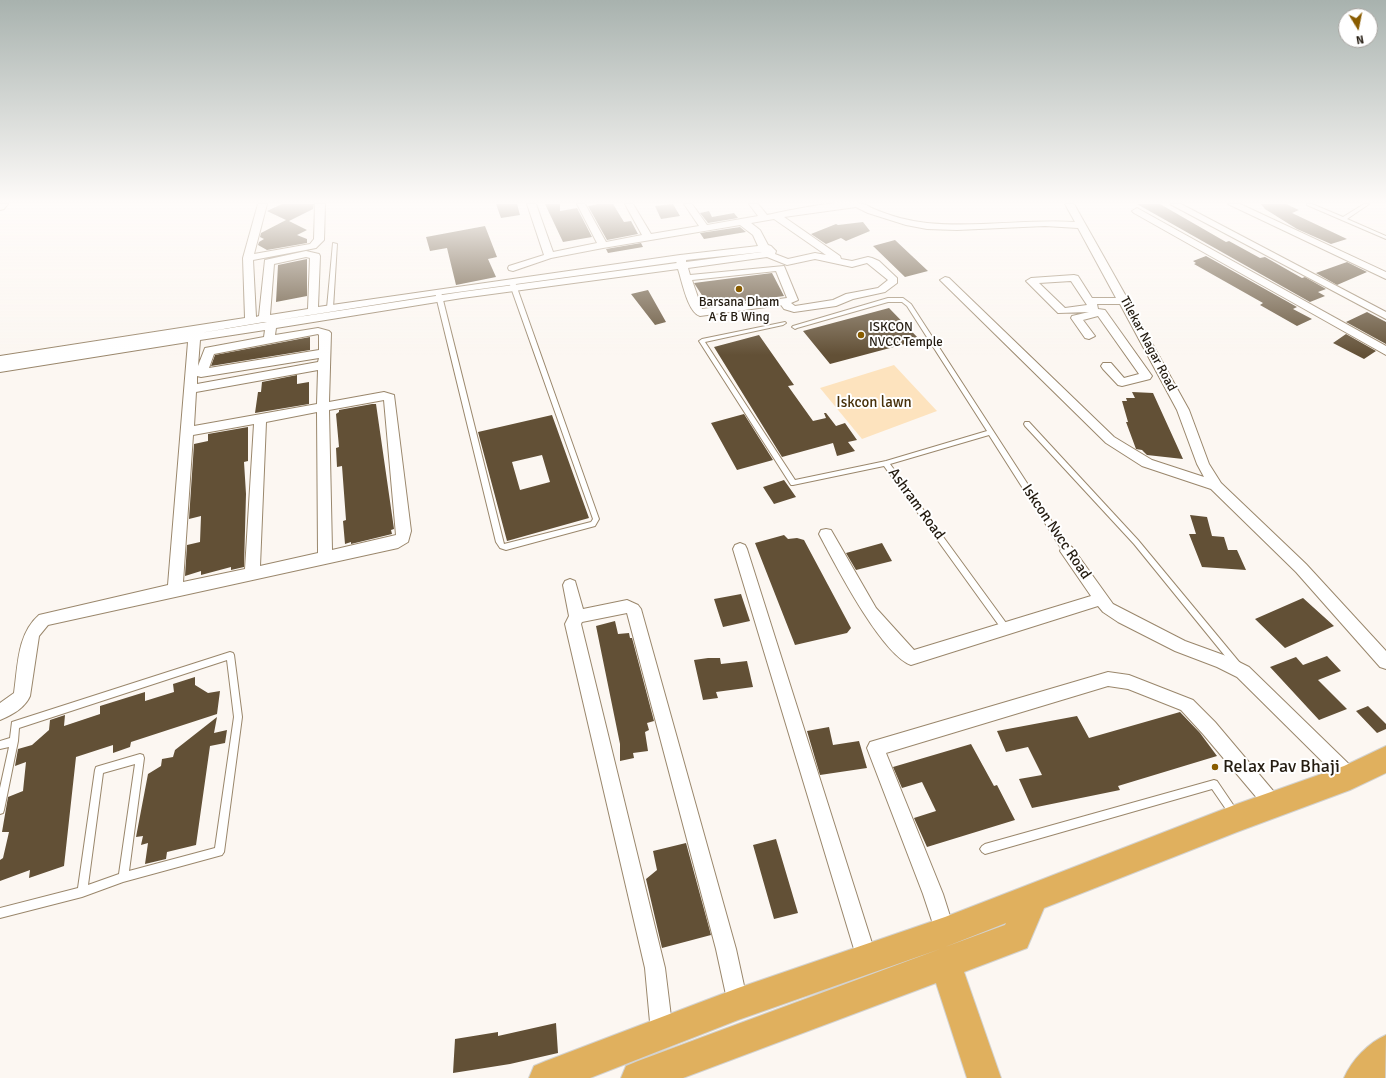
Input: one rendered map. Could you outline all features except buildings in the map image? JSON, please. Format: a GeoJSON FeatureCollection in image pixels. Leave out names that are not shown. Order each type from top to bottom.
{"type":"FeatureCollection","features":[{"type":"Feature","properties":{"kind":"highway"},"geometry":{"type":"LineString","coordinates":[[546,1078],[738,1004],[867,959],[1016,938],[1032,899],[1237,818],[1350,777],[1386,758]]}},
{"type":"Feature","properties":{"kind":"highway"},"geometry":{"type":"LineString","coordinates":[[638,1078],[672,1071],[945,948]]}},
{"type":"Feature","properties":{"kind":"highway"},"geometry":{"type":"LineString","coordinates":[[945,948],[984,1078]]}},
{"type":"Feature","properties":{"kind":"highway"},"geometry":{"type":"LineString","coordinates":[[1362,1078],[1386,1052]]}},
{"type":"Feature","properties":{"kind":"street"},"geometry":{"type":"LineString","coordinates":[[249,254],[251,321]]}},
{"type":"Feature","properties":{"kind":"street"},"geometry":{"type":"LineString","coordinates":[[248,258],[268,254]]}},
{"type":"Feature","properties":{"kind":"street"},"geometry":{"type":"LineString","coordinates":[[269,339],[269,262],[305,254]]}},
{"type":"Feature","properties":{"kind":"street"},"geometry":{"type":"LineString","coordinates":[[307,254],[315,256],[313,311]]}},
{"type":"Feature","properties":{"kind":"street"},"geometry":{"type":"LineString","coordinates":[[513,268],[557,254]]}},
{"type":"Feature","properties":{"kind":"street"},"geometry":{"type":"LineString","coordinates":[[195,333],[251,321],[268,321],[330,308],[438,295],[738,254]]}},
{"type":"Feature","properties":{"kind":"street"},"geometry":{"type":"LineString","coordinates":[[771,254],[782,261],[787,262],[815,256],[852,264],[868,260],[875,263],[892,278],[892,281],[881,290],[850,296],[836,303],[794,309],[788,307],[784,301]]}},
{"type":"Feature","properties":{"kind":"street"},"geometry":{"type":"LineString","coordinates":[[831,254],[836,258]]}},
{"type":"Feature","properties":{"kind":"street","name":"Tilekar Nagar Road"},"geometry":{"type":"LineString","coordinates":[[1098,254],[1183,410],[1203,464],[1216,486],[1301,568],[1386,662]]}},
{"type":"Feature","properties":{"kind":"street"},"geometry":{"type":"LineString","coordinates":[[1214,254],[1386,351]]}},
{"type":"Feature","properties":{"kind":"street"},"geometry":{"type":"LineString","coordinates":[[1269,254],[1386,316]]}},
{"type":"Feature","properties":{"kind":"street"},"geometry":{"type":"LineString","coordinates":[[1340,254],[1386,276]]}},
{"type":"Feature","properties":{"kind":"street"},"geometry":{"type":"LineString","coordinates":[[681,261],[686,278],[696,309],[700,313],[793,300],[780,268],[686,278]]}},
{"type":"Feature","properties":{"kind":"street"},"geometry":{"type":"LineString","coordinates":[[1074,278],[1090,301],[1094,308],[1062,311],[1031,281],[1074,278]]}},
{"type":"Feature","properties":{"kind":"street"},"geometry":{"type":"LineString","coordinates":[[945,280],[1110,440],[1147,463],[1216,486]]}},
{"type":"Feature","properties":{"kind":"street"},"geometry":{"type":"LineString","coordinates":[[0,360],[48,356],[438,295]]}},
{"type":"Feature","properties":{"kind":"street"},"geometry":{"type":"LineString","coordinates":[[1090,301],[1124,301]]}},
{"type":"Feature","properties":{"kind":"street"},"geometry":{"type":"LineString","coordinates":[[1089,336],[1076,318],[1101,312],[1146,376],[1122,382],[1107,366]]}},
{"type":"Feature","properties":{"kind":"street"},"geometry":{"type":"LineString","coordinates":[[325,353],[201,373],[209,351],[269,339],[323,331],[325,333],[325,353],[323,407],[325,557]]}},
{"type":"Feature","properties":{"kind":"street"},"geometry":{"type":"LineString","coordinates":[[175,590],[195,333]]}},
{"type":"Feature","properties":{"kind":"street"},"geometry":{"type":"LineString","coordinates":[[1124,345],[1148,344]]}},
{"type":"Feature","properties":{"kind":"street"},"geometry":{"type":"LineString","coordinates":[[0,368],[48,356]]}},
{"type":"Feature","properties":{"kind":"street"},"geometry":{"type":"LineString","coordinates":[[191,389],[324,365]]}},
{"type":"Feature","properties":{"kind":"street"},"geometry":{"type":"LineString","coordinates":[[0,712],[18,702],[22,696],[31,635],[35,628],[44,620],[398,542],[402,538],[404,531],[390,398],[384,396],[187,432]]}},
{"type":"Feature","properties":{"kind":"street"},"geometry":{"type":"LineString","coordinates":[[252,573],[260,418]]}},
{"type":"Feature","properties":{"kind":"street"},"geometry":{"type":"LineString","coordinates":[[826,534],[871,613],[893,640],[912,658],[1101,600]]}},
{"type":"Feature","properties":{"kind":"street"},"geometry":{"type":"LineString","coordinates":[[740,549],[867,959]]}},
{"type":"Feature","properties":{"kind":"street","name":"Iskcon Nvcc Road"},"geometry":{"type":"LineString","coordinates":[[1067,551],[1108,608],[1180,646],[1223,662],[1243,672],[1350,777]]}},
{"type":"Feature","properties":{"kind":"street"},"geometry":{"type":"LineString","coordinates":[[570,585],[577,617],[573,624],[655,968],[662,1033]]}},
{"type":"Feature","properties":{"kind":"street"},"geometry":{"type":"LineString","coordinates":[[577,617],[627,606],[633,609],[726,949],[738,1004]]}},
{"type":"Feature","properties":{"kind":"street"},"geometry":{"type":"LineString","coordinates":[[945,948],[933,894],[876,748],[1108,679],[1129,682],[1187,706],[1209,728],[1274,805]]}},
{"type":"Feature","properties":{"kind":"lane"},"geometry":{"type":"LineString","coordinates":[[330,308],[335,254]]}},
{"type":"Feature","properties":{"kind":"lane"},"geometry":{"type":"LineString","coordinates":[[438,295],[500,542],[502,546],[506,547],[593,524],[596,518],[512,285]]}},
{"type":"Feature","properties":{"kind":"lane","name":"Iskcon Nvcc Road"},"geometry":{"type":"LineString","coordinates":[[794,327],[888,300],[903,300],[913,310],[1067,551]]}},
{"type":"Feature","properties":{"kind":"lane","name":"Ashram Road"},"geometry":{"type":"LineString","coordinates":[[783,323],[702,341],[793,483],[886,463],[1006,628]]}},
{"type":"Feature","properties":{"kind":"lane"},"geometry":{"type":"LineString","coordinates":[[1027,424],[1136,542],[1243,672]]}},
{"type":"Feature","properties":{"kind":"lane"},"geometry":{"type":"LineString","coordinates":[[886,463],[990,432]]}},
{"type":"Feature","properties":{"kind":"lane"},"geometry":{"type":"LineString","coordinates":[[0,810],[14,741],[15,726],[230,655],[238,717],[219,852],[123,877],[82,892],[0,912]]}},
{"type":"Feature","properties":{"kind":"lane"},"geometry":{"type":"LineString","coordinates":[[0,746],[14,741]]}},
{"type":"Feature","properties":{"kind":"lane"},"geometry":{"type":"LineString","coordinates":[[82,892],[99,770],[140,758],[123,877]]}},
{"type":"Feature","properties":{"kind":"lane"},"geometry":{"type":"LineString","coordinates":[[985,849],[1214,784],[1237,818]]}},
{"type":"Feature","properties":{"kind":"green space","name":"Iskcon lawn"},"geometry":{"type":"Polygon","coordinates":[[[894,365],[937,411],[862,439],[820,388],[894,365]]]}},
{"type":"Feature","properties":{"kind":"place","name":"Barsana Dham A & B Wing"},"geometry":{"type":"Point","coordinates":[739,289]}},
{"type":"Feature","properties":{"kind":"place","name":"ISKCON NVCC Temple"},"geometry":{"type":"Point","coordinates":[861,335]}},
{"type":"Feature","properties":{"kind":"place","name":"Relax Pav Bhaji"},"geometry":{"type":"Point","coordinates":[1215,767]}}]}
